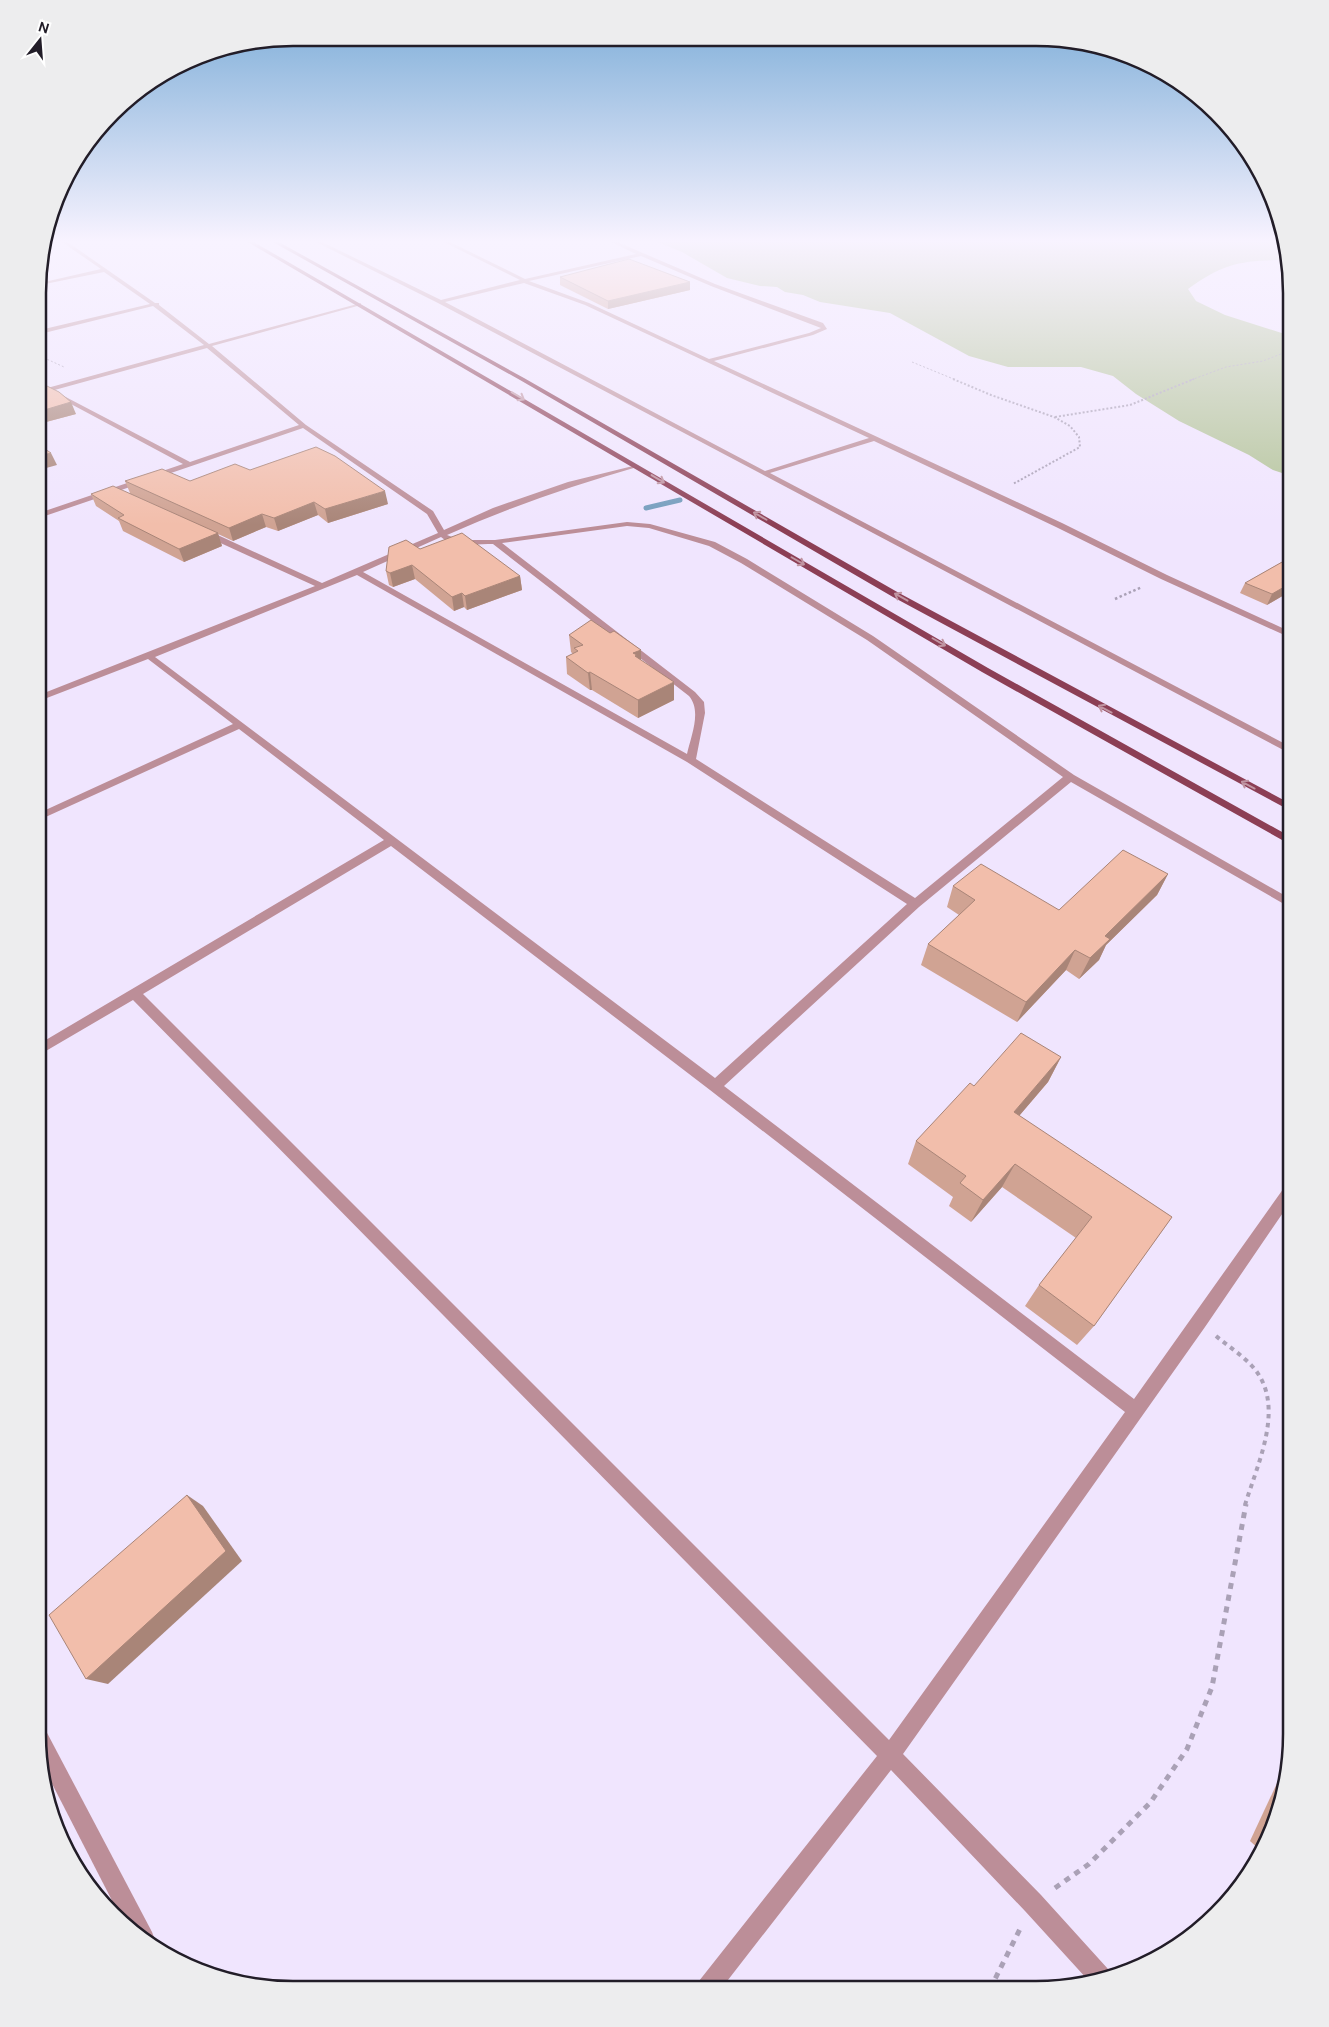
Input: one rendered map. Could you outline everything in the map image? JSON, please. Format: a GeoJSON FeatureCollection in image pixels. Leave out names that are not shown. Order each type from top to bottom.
{"type":"FeatureCollection","features":[{"type":"Feature","properties":{"kind":"main road"},"geometry":{"type":"LineString","coordinates":[[414,336],[986,670],[1283,837]]}},
{"type":"Feature","properties":{"kind":"main road"},"geometry":{"type":"LineString","coordinates":[[444,336],[905,600],[1283,804]]}},
{"type":"Feature","properties":{"kind":"street"},"geometry":{"type":"LineString","coordinates":[[198,336],[304,426],[430,513],[442,534],[448,539],[460,542],[495,542],[627,524],[669,530],[712,544],[744,561],[870,638],[1070,777],[1283,899]]}},
{"type":"Feature","properties":{"kind":"street"},"geometry":{"type":"LineString","coordinates":[[46,390],[241,336]]}},
{"type":"Feature","properties":{"kind":"street"},"geometry":{"type":"LineString","coordinates":[[504,336],[1283,747]]}},
{"type":"Feature","properties":{"kind":"street"},"geometry":{"type":"LineString","coordinates":[[653,336],[1283,631]]}},
{"type":"Feature","properties":{"kind":"street"},"geometry":{"type":"LineString","coordinates":[[708,361],[805,336]]}},
{"type":"Feature","properties":{"kind":"street"},"geometry":{"type":"LineString","coordinates":[[46,392],[189,464]]}},
{"type":"Feature","properties":{"kind":"street"},"geometry":{"type":"LineString","coordinates":[[46,514],[304,426]]}},
{"type":"Feature","properties":{"kind":"street"},"geometry":{"type":"LineString","coordinates":[[764,473],[874,439]]}},
{"type":"Feature","properties":{"kind":"street"},"geometry":{"type":"LineString","coordinates":[[46,695],[357,572],[496,510],[533,496],[635,466]]}},
{"type":"Feature","properties":{"kind":"street"},"geometry":{"type":"LineString","coordinates":[[112,490],[121,494]]}},
{"type":"Feature","properties":{"kind":"street"},"geometry":{"type":"LineString","coordinates":[[200,530],[322,586]]}},
{"type":"Feature","properties":{"kind":"street"},"geometry":{"type":"LineString","coordinates":[[495,542],[692,694],[699,702],[700,713],[691,760]]}},
{"type":"Feature","properties":{"kind":"street"},"geometry":{"type":"LineString","coordinates":[[357,572],[691,760],[915,904]]}},
{"type":"Feature","properties":{"kind":"street"},"geometry":{"type":"LineString","coordinates":[[149,656],[715,1086],[1136,1410]]}},
{"type":"Feature","properties":{"kind":"street"},"geometry":{"type":"LineString","coordinates":[[46,814],[239,725]]}},
{"type":"Feature","properties":{"kind":"street"},"geometry":{"type":"LineString","coordinates":[[715,1086],[915,904],[1070,777]]}},
{"type":"Feature","properties":{"kind":"street"},"geometry":{"type":"LineString","coordinates":[[46,1045],[391,841]]}},
{"type":"Feature","properties":{"kind":"street"},"geometry":{"type":"LineString","coordinates":[[134,993],[890,1755],[1033,1903],[1096,1973]]}},
{"type":"Feature","properties":{"kind":"street"},"geometry":{"type":"LineString","coordinates":[[713,1981],[890,1755],[1283,1205]]}},
{"type":"Feature","properties":{"kind":"street"},"geometry":{"type":"LineString","coordinates":[[47,1754],[136,1924]]}},
{"type":"Feature","properties":{"kind":"path"},"geometry":{"type":"LineString","coordinates":[[1054,417],[1130,405],[1176,385],[1216,371],[1263,361],[1283,353]]}},
{"type":"Feature","properties":{"kind":"path"},"geometry":{"type":"LineString","coordinates":[[912,362],[991,395],[1054,417],[1070,426],[1079,437],[1080,447],[992,494]]}},
{"type":"Feature","properties":{"kind":"path"},"geometry":{"type":"LineString","coordinates":[[994,1981],[1033,1903],[1089,1864],[1150,1803],[1187,1749],[1212,1686],[1232,1583],[1242,1517],[1265,1438],[1270,1410],[1267,1389],[1252,1366],[1199,1322]]}},
{"type":"Feature","properties":{"kind":"green space"},"geometry":{"type":"Polygon","coordinates":[[[932,336],[1283,336],[1283,473],[1273,470],[1249,455],[1179,421],[1136,394],[1113,376],[1081,367],[1008,367],[969,356],[932,336]]]}},
{"type":"Feature","properties":{"kind":"building"},"geometry":{"type":"Polygon","coordinates":[[[46,386],[59,392],[71,402],[46,410],[46,386]]]}},
{"type":"Feature","properties":{"kind":"building"},"geometry":{"type":"Polygon","coordinates":[[[316,447],[335,456],[385,491],[325,509],[314,502],[274,518],[262,514],[229,528],[125,481],[162,469],[190,481],[235,464],[250,470],[316,447]]]}},
{"type":"Feature","properties":{"kind":"building"},"geometry":{"type":"Polygon","coordinates":[[[113,486],[218,533],[179,549],[118,518],[124,515],[91,494],[113,486]]]}},
{"type":"Feature","properties":{"kind":"building"},"geometry":{"type":"Polygon","coordinates":[[[462,533],[520,576],[465,596],[462,593],[452,597],[412,565],[390,573],[386,571],[389,547],[406,540],[420,549],[462,533]]]}},
{"type":"Feature","properties":{"kind":"building"},"geometry":{"type":"Polygon","coordinates":[[[1283,562],[1283,588],[1272,594],[1245,583],[1283,562]]]}},
{"type":"Feature","properties":{"kind":"building"},"geometry":{"type":"Polygon","coordinates":[[[591,620],[610,633],[614,631],[641,650],[633,653],[674,682],[638,700],[590,672],[588,673],[566,657],[578,651],[574,648],[583,645],[569,635],[591,620]]]}},
{"type":"Feature","properties":{"kind":"building"},"geometry":{"type":"Polygon","coordinates":[[[1123,850],[1168,874],[1105,936],[1110,939],[1090,958],[1075,950],[1026,1002],[928,944],[975,900],[953,886],[981,864],[1059,910],[1123,850]]]}},
{"type":"Feature","properties":{"kind":"building"},"geometry":{"type":"Polygon","coordinates":[[[1021,1033],[1061,1057],[1014,1112],[1172,1217],[1094,1326],[1039,1285],[1092,1217],[1015,1164],[983,1200],[960,1183],[966,1176],[916,1141],[970,1083],[974,1086],[1021,1033]]]}},
{"type":"Feature","properties":{"kind":"building"},"geometry":{"type":"Polygon","coordinates":[[[187,1495],[226,1551],[86,1679],[49,1615],[187,1495]]]}},
{"type":"Feature","properties":{"kind":"waterway"},"geometry":{"type":"LineString","coordinates":[[646,508],[680,500]]}}]}
